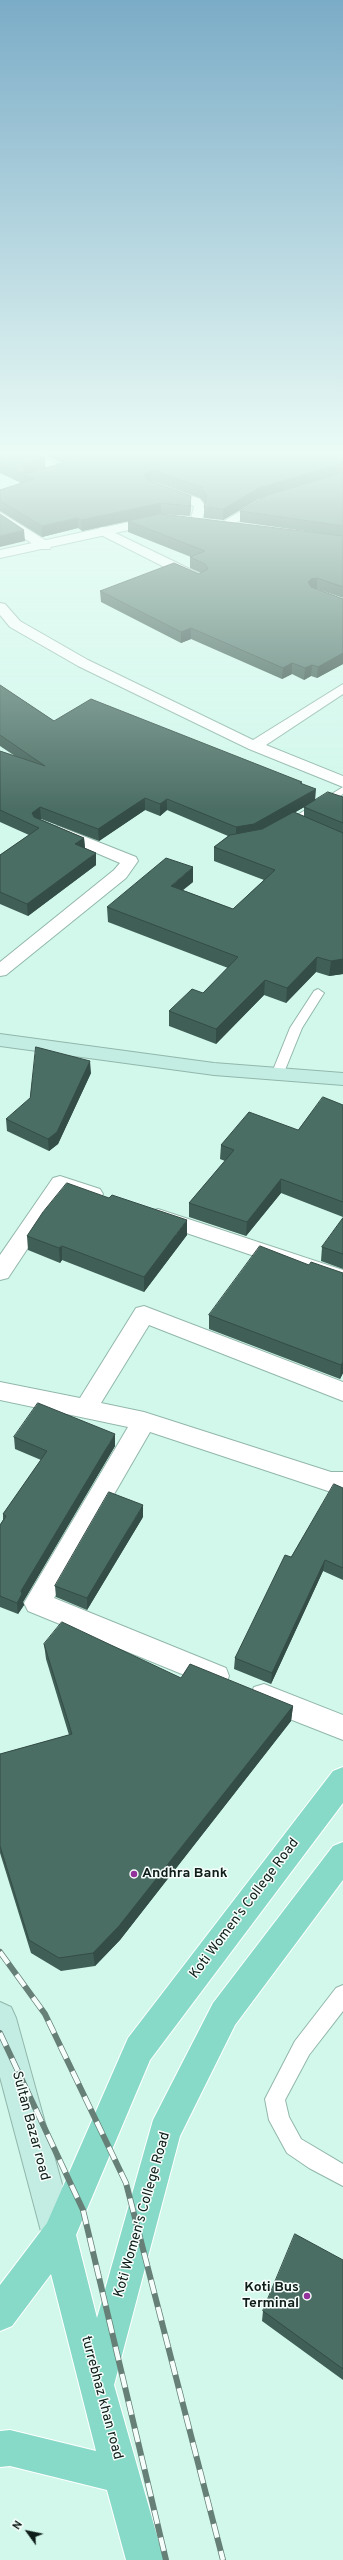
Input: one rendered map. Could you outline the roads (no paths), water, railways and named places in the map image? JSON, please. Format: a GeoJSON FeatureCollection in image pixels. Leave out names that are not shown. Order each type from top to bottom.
{"type":"FeatureCollection","features":[{"type":"Feature","properties":{"kind":"main road"},"geometry":{"type":"LineString","coordinates":[[0,1040],[166,1063],[277,1075],[343,1079]]}},
{"type":"Feature","properties":{"kind":"main road","name":"Koti Women's College Road"},"geometry":{"type":"LineString","coordinates":[[0,2314],[59,2235],[139,2049],[343,1780]]}},
{"type":"Feature","properties":{"kind":"main road","name":"Koti Women's College Road"},"geometry":{"type":"LineString","coordinates":[[96,2385],[165,2132],[224,2014],[343,1856]]}},
{"type":"Feature","properties":{"kind":"main road","name":"Sultan Bazar road"},"geometry":{"type":"LineString","coordinates":[[0,2018],[59,2235]]}},
{"type":"Feature","properties":{"kind":"main road","name":"turrebhaz khan road"},"geometry":{"type":"LineString","coordinates":[[59,2235],[96,2385],[145,2560]]}},
{"type":"Feature","properties":{"kind":"main road"},"geometry":{"type":"LineString","coordinates":[[0,2449],[10,2448],[121,2475]]}},
{"type":"Feature","properties":{"kind":"street"},"geometry":{"type":"LineString","coordinates":[[184,570],[199,578]]}},
{"type":"Feature","properties":{"kind":"street"},"geometry":{"type":"LineString","coordinates":[[0,607],[15,624],[83,663],[254,746],[343,782]]}},
{"type":"Feature","properties":{"kind":"street"},"geometry":{"type":"LineString","coordinates":[[254,746],[343,688]]}},
{"type":"Feature","properties":{"kind":"street"},"geometry":{"type":"LineString","coordinates":[[0,971],[120,874],[130,861],[42,825]]}},
{"type":"Feature","properties":{"kind":"street"},"geometry":{"type":"LineString","coordinates":[[0,1272],[60,1183],[112,1201]]}},
{"type":"Feature","properties":{"kind":"street"},"geometry":{"type":"LineString","coordinates":[[142,1211],[343,1278]]}},
{"type":"Feature","properties":{"kind":"street"},"geometry":{"type":"LineString","coordinates":[[86,1408],[144,1314],[343,1392]]}},
{"type":"Feature","properties":{"kind":"street"},"geometry":{"type":"LineString","coordinates":[[0,1391],[144,1421],[331,1482],[343,1482]]}},
{"type":"Feature","properties":{"kind":"street"},"geometry":{"type":"LineString","coordinates":[[144,1421],[37,1603],[343,1728]]}},
{"type":"Feature","properties":{"kind":"lane"},"geometry":{"type":"LineString","coordinates":[[278,830],[343,790]]}},
{"type":"Feature","properties":{"kind":"lane"},"geometry":{"type":"LineString","coordinates":[[292,821],[307,828]]}},
{"type":"Feature","properties":{"kind":"lane"},"geometry":{"type":"LineString","coordinates":[[277,1075],[296,1028],[318,993]]}},
{"type":"Feature","properties":{"kind":"lane"},"geometry":{"type":"LineString","coordinates":[[343,1995],[302,2048],[275,2099],[279,2120],[294,2146],[316,2161],[343,2175]]}},
{"type":"Feature","properties":{"kind":"railway"},"geometry":{"type":"LineString","coordinates":[[0,1952],[45,2014],[126,2183],[223,2560]]}},
{"type":"Feature","properties":{"kind":"railway"},"geometry":{"type":"LineString","coordinates":[[0,2033],[83,2210],[166,2560]]}},
{"type":"Feature","properties":{"kind":"place","name":"Andhra Bank"},"geometry":{"type":"Point","coordinates":[134,1874]}},
{"type":"Feature","properties":{"kind":"place","name":"Koti Bus Terminal"},"geometry":{"type":"Point","coordinates":[307,2296]}}]}
